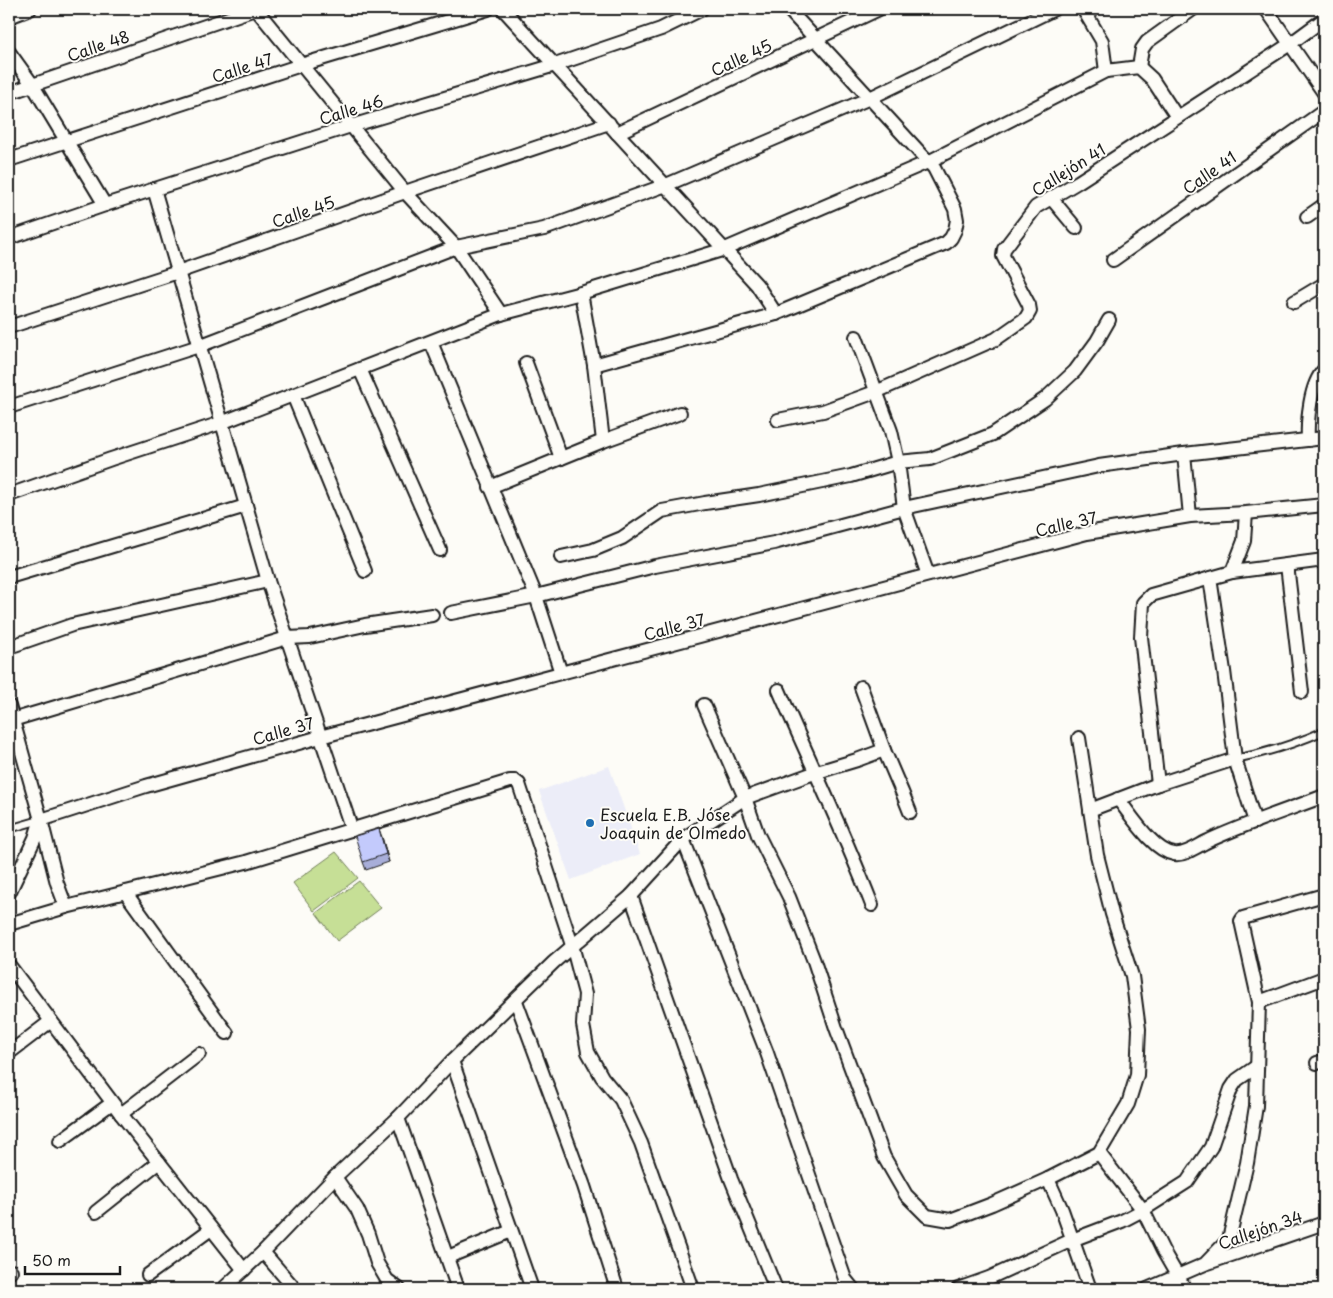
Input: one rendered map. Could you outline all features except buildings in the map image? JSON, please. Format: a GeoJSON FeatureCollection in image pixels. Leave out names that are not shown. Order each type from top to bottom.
{"type":"FeatureCollection","features":[{"type":"Feature","properties":{"kind":"street"},"geometry":{"type":"LineString","coordinates":[[9,17],[30,9]]}},
{"type":"Feature","properties":{"kind":"street"},"geometry":{"type":"LineString","coordinates":[[256,9],[405,192],[456,247],[500,314]]}},
{"type":"Feature","properties":{"kind":"street","name":"Calle 48"},"geometry":{"type":"LineString","coordinates":[[9,93],[256,9]]}},
{"type":"Feature","properties":{"kind":"street","name":"Calle 47"},"geometry":{"type":"LineString","coordinates":[[9,160],[301,65],[488,9]]}},
{"type":"Feature","properties":{"kind":"street"},"geometry":{"type":"LineString","coordinates":[[503,9],[725,249],[757,285],[776,314]]}},
{"type":"Feature","properties":{"kind":"street","name":"Calle 46"},"geometry":{"type":"LineString","coordinates":[[9,238],[351,126],[555,65],[661,29],[702,9]]}},
{"type":"Feature","properties":{"kind":"street"},"geometry":{"type":"LineString","coordinates":[[594,365],[776,314],[946,243],[951,238],[957,220],[956,209],[934,168],[788,9]]}},
{"type":"Feature","properties":{"kind":"street","name":"Calle 45"},"geometry":{"type":"LineString","coordinates":[[9,327],[178,272],[405,192],[613,128],[816,39],[879,9]]}},
{"type":"Feature","properties":{"kind":"street"},"geometry":{"type":"LineString","coordinates":[[9,407],[199,346],[456,247],[544,229],[666,186],[870,98],[1054,9]]}},
{"type":"Feature","properties":{"kind":"street"},"geometry":{"type":"LineString","coordinates":[[1083,9],[1102,41],[1106,71]]}},
{"type":"Feature","properties":{"kind":"street"},"geometry":{"type":"LineString","coordinates":[[1139,67],[1142,49],[1147,42],[1193,9]]}},
{"type":"Feature","properties":{"kind":"street"},"geometry":{"type":"LineString","coordinates":[[1266,9],[1324,93]]}},
{"type":"Feature","properties":{"kind":"street","name":"Callejón 41"},"geometry":{"type":"LineString","coordinates":[[778,420],[823,410],[878,391],[996,339],[1026,318],[1030,311],[1029,305],[1003,256],[1004,249],[1036,207],[1078,182],[1290,44],[1324,19]]}},
{"type":"Feature","properties":{"kind":"street"},"geometry":{"type":"LineString","coordinates":[[9,52],[32,84],[105,205]]}},
{"type":"Feature","properties":{"kind":"street"},"geometry":{"type":"LineString","coordinates":[[9,495],[221,423],[500,314],[581,294],[725,249],[928,162],[1106,71],[1139,67],[1152,79],[1177,117]]}},
{"type":"Feature","properties":{"kind":"street","name":"Calle 41"},"geometry":{"type":"LineString","coordinates":[[1112,260],[1324,111]]}},
{"type":"Feature","properties":{"kind":"street"},"geometry":{"type":"LineString","coordinates":[[154,189],[268,581],[352,830]]}},
{"type":"Feature","properties":{"kind":"street"},"geometry":{"type":"LineString","coordinates":[[1051,198],[1076,228]]}},
{"type":"Feature","properties":{"kind":"street"},"geometry":{"type":"LineString","coordinates":[[1307,217],[1324,205]]}},
{"type":"Feature","properties":{"kind":"street"},"geometry":{"type":"LineString","coordinates":[[1294,302],[1324,284]]}},
{"type":"Feature","properties":{"kind":"street"},"geometry":{"type":"LineString","coordinates":[[581,294],[594,365],[603,441]]}},
{"type":"Feature","properties":{"kind":"street"},"geometry":{"type":"LineString","coordinates":[[561,558],[593,550],[622,538],[662,512],[705,503],[759,496],[851,476],[898,462],[930,459],[993,434],[1045,399],[1074,371],[1097,342],[1108,320]]}},
{"type":"Feature","properties":{"kind":"street"},"geometry":{"type":"LineString","coordinates":[[856,337],[892,431],[904,508],[928,575]]}},
{"type":"Feature","properties":{"kind":"street"},"geometry":{"type":"LineString","coordinates":[[431,342],[536,596],[561,673]]}},
{"type":"Feature","properties":{"kind":"street"},"geometry":{"type":"LineString","coordinates":[[526,363],[560,458]]}},
{"type":"Feature","properties":{"kind":"street"},"geometry":{"type":"LineString","coordinates":[[360,369],[440,550]]}},
{"type":"Feature","properties":{"kind":"street"},"geometry":{"type":"LineString","coordinates":[[1308,440],[1307,422],[1313,394],[1318,377],[1324,370]]}},
{"type":"Feature","properties":{"kind":"street"},"geometry":{"type":"LineString","coordinates":[[293,395],[365,571]]}},
{"type":"Feature","properties":{"kind":"street"},"geometry":{"type":"LineString","coordinates":[[490,487],[603,441],[680,413]]}},
{"type":"Feature","properties":{"kind":"street"},"geometry":{"type":"LineString","coordinates":[[451,613],[536,596],[655,566],[774,543],[904,508],[1099,466],[1324,438]]}},
{"type":"Feature","properties":{"kind":"street"},"geometry":{"type":"LineString","coordinates":[[1184,454],[1190,516]]}},
{"type":"Feature","properties":{"kind":"street","name":"Calle 37"},"geometry":{"type":"LineString","coordinates":[[41,820],[146,786],[320,737],[1087,533],[1190,516],[1246,513],[1324,505]]}},
{"type":"Feature","properties":{"kind":"street"},"geometry":{"type":"LineString","coordinates":[[9,577],[246,506]]}},
{"type":"Feature","properties":{"kind":"street"},"geometry":{"type":"LineString","coordinates":[[1232,572],[1244,541],[1246,513]]}},
{"type":"Feature","properties":{"kind":"street"},"geometry":{"type":"LineString","coordinates":[[1158,784],[1141,636],[1143,603],[1151,596],[1232,572],[1324,560]]}},
{"type":"Feature","properties":{"kind":"street"},"geometry":{"type":"LineString","coordinates":[[1287,565],[1302,692]]}},
{"type":"Feature","properties":{"kind":"street"},"geometry":{"type":"LineString","coordinates":[[1210,578],[1235,759],[1255,822]]}},
{"type":"Feature","properties":{"kind":"street"},"geometry":{"type":"LineString","coordinates":[[9,647],[72,625],[268,581]]}},
{"type":"Feature","properties":{"kind":"street"},"geometry":{"type":"LineString","coordinates":[[11,721],[287,638],[310,637],[365,625],[432,615]]}},
{"type":"Feature","properties":{"kind":"street"},"geometry":{"type":"LineString","coordinates":[[861,687],[884,750],[910,812]]}},
{"type":"Feature","properties":{"kind":"street"},"geometry":{"type":"LineString","coordinates":[[779,690],[814,773],[850,847],[872,905]]}},
{"type":"Feature","properties":{"kind":"street"},"geometry":{"type":"LineString","coordinates":[[704,705],[758,835],[789,897],[811,952],[836,1028],[884,1158],[906,1195],[928,1216],[950,1220],[1048,1179],[1098,1153],[1128,1104],[1137,1075],[1139,1029],[1132,976],[1112,914],[1098,855],[1079,738]]}},
{"type":"Feature","properties":{"kind":"street"},"geometry":{"type":"LineString","coordinates":[[9,706],[11,721],[41,820],[57,883],[66,907]]}},
{"type":"Feature","properties":{"kind":"street"},"geometry":{"type":"LineString","coordinates":[[223,1289],[263,1252],[335,1177],[398,1118],[452,1061],[572,945],[631,896],[683,839],[744,798],[884,750]]}},
{"type":"Feature","properties":{"kind":"street"},"geometry":{"type":"LineString","coordinates":[[1090,810],[1158,784],[1235,759]]}},
{"type":"Feature","properties":{"kind":"street"},"geometry":{"type":"LineString","coordinates":[[9,924],[66,907],[246,862],[515,781],[520,784],[572,945],[585,994],[584,1025],[588,1052],[602,1077],[621,1100],[641,1143],[693,1289]]}},
{"type":"Feature","properties":{"kind":"street"},"geometry":{"type":"LineString","coordinates":[[1118,799],[1154,843],[1163,850],[1176,855],[1324,796]]}},
{"type":"Feature","properties":{"kind":"street"},"geometry":{"type":"LineString","coordinates":[[9,893],[35,838],[41,820]]}},
{"type":"Feature","properties":{"kind":"street"},"geometry":{"type":"LineString","coordinates":[[683,839],[767,1053],[845,1279],[853,1289]]}},
{"type":"Feature","properties":{"kind":"street"},"geometry":{"type":"LineString","coordinates":[[125,892],[227,1033]]}},
{"type":"Feature","properties":{"kind":"street"},"geometry":{"type":"LineString","coordinates":[[1206,1264],[1229,1239],[1247,1163],[1256,1106],[1259,1002],[1241,924],[1243,918],[1324,895]]}},
{"type":"Feature","properties":{"kind":"street"},"geometry":{"type":"LineString","coordinates":[[631,896],[731,1179],[776,1289]]}},
{"type":"Feature","properties":{"kind":"street"},"geometry":{"type":"LineString","coordinates":[[9,965],[112,1103],[244,1270]]}},
{"type":"Feature","properties":{"kind":"street"},"geometry":{"type":"LineString","coordinates":[[1259,1002],[1324,978]]}},
{"type":"Feature","properties":{"kind":"street"},"geometry":{"type":"LineString","coordinates":[[516,1001],[584,1186],[617,1289]]}},
{"type":"Feature","properties":{"kind":"street"},"geometry":{"type":"LineString","coordinates":[[9,1054],[51,1021]]}},
{"type":"Feature","properties":{"kind":"street"},"geometry":{"type":"LineString","coordinates":[[121,1114],[199,1054]]}},
{"type":"Feature","properties":{"kind":"street"},"geometry":{"type":"LineString","coordinates":[[452,1061],[532,1289]]}},
{"type":"Feature","properties":{"kind":"street"},"geometry":{"type":"LineString","coordinates":[[958,1289],[989,1278],[1072,1240],[1122,1221],[1187,1182],[1211,1147],[1231,1089],[1237,1080],[1257,1066]]}},
{"type":"Feature","properties":{"kind":"street"},"geometry":{"type":"LineString","coordinates":[[60,1141],[112,1103]]}},
{"type":"Feature","properties":{"kind":"street"},"geometry":{"type":"LineString","coordinates":[[398,1118],[458,1289]]}},
{"type":"Feature","properties":{"kind":"street"},"geometry":{"type":"LineString","coordinates":[[1098,1153],[1143,1210],[1185,1289]]}},
{"type":"Feature","properties":{"kind":"street"},"geometry":{"type":"LineString","coordinates":[[96,1212],[159,1162]]}},
{"type":"Feature","properties":{"kind":"street"},"geometry":{"type":"LineString","coordinates":[[335,1177],[357,1209],[368,1234],[377,1263],[387,1280],[400,1289]]}},
{"type":"Feature","properties":{"kind":"street"},"geometry":{"type":"LineString","coordinates":[[1048,1179],[1062,1210],[1090,1289]]}},
{"type":"Feature","properties":{"kind":"street","name":"Callejón 34"},"geometry":{"type":"LineString","coordinates":[[1147,1289],[1176,1275],[1324,1224]]}},
{"type":"Feature","properties":{"kind":"street"},"geometry":{"type":"LineString","coordinates":[[148,1276],[211,1229]]}},
{"type":"Feature","properties":{"kind":"street"},"geometry":{"type":"LineString","coordinates":[[448,1256],[511,1231]]}},
{"type":"Feature","properties":{"kind":"street"},"geometry":{"type":"LineString","coordinates":[[263,1252],[295,1289]]}},
{"type":"Feature","properties":{"kind":"lane"},"geometry":{"type":"LineString","coordinates":[[1235,759],[1263,754],[1298,743],[1324,731]]}},
{"type":"Feature","properties":{"kind":"lane"},"geometry":{"type":"LineString","coordinates":[[9,829],[41,820]]}},
{"type":"Feature","properties":{"kind":"shaded area","name":"Escuela E.B. Jóse Joaquin de Olmedo"},"geometry":{"type":"Polygon","coordinates":[[[609,766],[640,854],[571,880],[539,791],[609,766]]]}},
{"type":"Feature","properties":{"kind":"green space"},"geometry":{"type":"Polygon","coordinates":[[[336,852],[358,878],[314,911],[293,883],[336,852]]]}},
{"type":"Feature","properties":{"kind":"green space"},"geometry":{"type":"Polygon","coordinates":[[[359,881],[381,908],[337,941],[316,913],[359,881]]]}},
{"type":"Feature","properties":{"kind":"place","name":"Escuela E.B. Jóse Joaquin de Olmedo"},"geometry":{"type":"Point","coordinates":[590,823]}}]}
